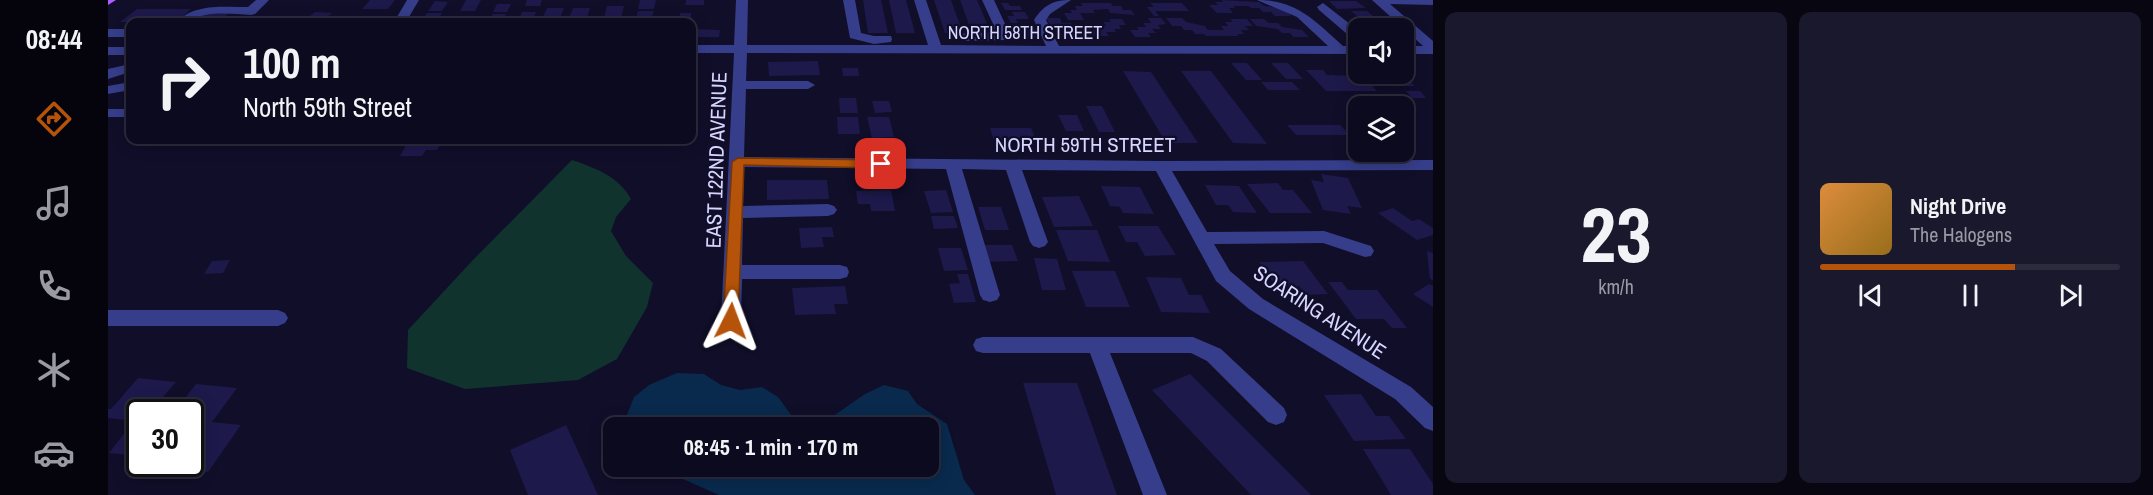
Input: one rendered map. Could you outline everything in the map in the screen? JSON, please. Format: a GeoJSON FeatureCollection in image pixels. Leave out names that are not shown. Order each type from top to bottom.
{"type":"FeatureCollection","features":[{"type":"Feature","properties":{"kind":"street"},"geometry":{"type":"LineString","coordinates":[[188,18],[207,10],[251,11],[263,0]]}},
{"type":"Feature","properties":{"kind":"street"},"geometry":{"type":"LineString","coordinates":[[401,18],[412,0]]}},
{"type":"Feature","properties":{"kind":"street","name":"EAST 122ND AVENUE"},"geometry":{"type":"LineString","coordinates":[[731,321],[742,0]]}},
{"type":"Feature","properties":{"kind":"street"},"geometry":{"type":"LineString","coordinates":[[849,0],[855,34],[874,40],[933,44],[1000,37],[1000,26],[988,0]]}},
{"type":"Feature","properties":{"kind":"street"},"geometry":{"type":"LineString","coordinates":[[920,0],[933,44]]}},
{"type":"Feature","properties":{"kind":"street"},"geometry":{"type":"LineString","coordinates":[[1054,49],[1040,20],[1046,11],[1065,0]]}},
{"type":"Feature","properties":{"kind":"street"},"geometry":{"type":"LineString","coordinates":[[1263,0],[1302,14],[1340,50]]}},
{"type":"Feature","properties":{"kind":"street"},"geometry":{"type":"LineString","coordinates":[[1378,0],[1433,0]]}},
{"type":"Feature","properties":{"kind":"street"},"geometry":{"type":"LineString","coordinates":[[1378,0],[1433,49]]}},
{"type":"Feature","properties":{"kind":"street"},"geometry":{"type":"LineString","coordinates":[[1323,7],[1348,28]]}},
{"type":"Feature","properties":{"kind":"street"},"geometry":{"type":"LineString","coordinates":[[108,33],[126,33]]}},
{"type":"Feature","properties":{"kind":"street","name":"NORTH 58TH STREET"},"geometry":{"type":"LineString","coordinates":[[696,49],[933,44],[1054,49],[1348,50]]}},
{"type":"Feature","properties":{"kind":"street"},"geometry":{"type":"LineString","coordinates":[[1414,50],[1433,49]]}},
{"type":"Feature","properties":{"kind":"street"},"geometry":{"type":"LineString","coordinates":[[108,51],[126,51]]}},
{"type":"Feature","properties":{"kind":"street"},"geometry":{"type":"LineString","coordinates":[[108,75],[119,69],[126,68]]}},
{"type":"Feature","properties":{"kind":"street"},"geometry":{"type":"LineString","coordinates":[[739,85],[808,85]]}},
{"type":"Feature","properties":{"kind":"street"},"geometry":{"type":"LineString","coordinates":[[108,90],[126,87]]}},
{"type":"Feature","properties":{"kind":"street"},"geometry":{"type":"LineString","coordinates":[[108,113],[126,113]]}},
{"type":"Feature","properties":{"kind":"street","name":"NORTH 59TH STREET"},"geometry":{"type":"LineString","coordinates":[[738,162],[1161,166],[1433,165]]}},
{"type":"Feature","properties":{"kind":"street"},"geometry":{"type":"LineString","coordinates":[[953,165],[990,295]]}},
{"type":"Feature","properties":{"kind":"street"},"geometry":{"type":"LineString","coordinates":[[1012,165],[1040,242]]}},
{"type":"Feature","properties":{"kind":"street","name":"SOARING AVENUE"},"geometry":{"type":"LineString","coordinates":[[1161,166],[1203,238],[1222,276],[1256,304],[1403,393],[1433,421]]}},
{"type":"Feature","properties":{"kind":"street"},"geometry":{"type":"LineString","coordinates":[[735,212],[828,210]]}},
{"type":"Feature","properties":{"kind":"street"},"geometry":{"type":"LineString","coordinates":[[1203,238],[1324,237],[1365,251]]}},
{"type":"Feature","properties":{"kind":"street"},"geometry":{"type":"LineString","coordinates":[[733,272],[840,272]]}},
{"type":"Feature","properties":{"kind":"street"},"geometry":{"type":"LineString","coordinates":[[108,318],[278,318]]}},
{"type":"Feature","properties":{"kind":"street"},"geometry":{"type":"LineString","coordinates":[[983,345],[1193,345],[1214,355],[1276,416]]}},
{"type":"Feature","properties":{"kind":"street"},"geometry":{"type":"LineString","coordinates":[[1097,345],[1155,495]]}},
{"type":"Feature","properties":{"kind":"green space"},"geometry":{"type":"Polygon","coordinates":[[[572,160],[606,174],[626,191],[631,199],[616,217],[611,231],[626,256],[653,283],[647,307],[617,359],[578,380],[465,389],[407,368],[408,330],[472,261],[572,160]]]}},
{"type":"Feature","properties":{"kind":"water"},"geometry":{"type":"Polygon","coordinates":[[[677,373],[704,374],[721,385],[740,390],[762,387],[778,397],[793,417],[626,417],[634,397],[649,385],[677,373]]]}},
{"type":"Feature","properties":{"kind":"water"},"geometry":{"type":"Polygon","coordinates":[[[884,385],[908,391],[917,404],[936,417],[832,417],[865,394],[884,385]]]}},
{"type":"Feature","properties":{"kind":"water"},"geometry":{"type":"Polygon","coordinates":[[[939,419],[947,424],[964,480],[975,495],[719,495],[678,477],[939,477],[939,419]]]}},
{"type":"Feature","properties":{"kind":"building"},"geometry":{"type":"Polygon","coordinates":[[[370,0],[395,0],[388,9],[362,9],[370,0]]]}},
{"type":"Feature","properties":{"kind":"building"},"geometry":{"type":"Polygon","coordinates":[[[466,0],[481,0],[475,11],[460,11],[466,0]]]}},
{"type":"Feature","properties":{"kind":"building"},"geometry":{"type":"Polygon","coordinates":[[[527,0],[542,0],[540,6],[525,6],[527,0]]]}},
{"type":"Feature","properties":{"kind":"building"},"geometry":{"type":"Polygon","coordinates":[[[640,0],[656,0],[654,9],[638,9],[640,0]]]}},
{"type":"Feature","properties":{"kind":"building"},"geometry":{"type":"Polygon","coordinates":[[[686,0],[704,0],[704,5],[685,5],[686,0]]]}},
{"type":"Feature","properties":{"kind":"building"},"geometry":{"type":"Polygon","coordinates":[[[863,0],[881,0],[888,33],[868,33],[863,0]]]}},
{"type":"Feature","properties":{"kind":"building"},"geometry":{"type":"Polygon","coordinates":[[[889,0],[906,0],[915,33],[896,33],[889,0]]]}},
{"type":"Feature","properties":{"kind":"building"},"geometry":{"type":"Polygon","coordinates":[[[934,0],[951,0],[963,33],[945,33],[934,0]]]}},
{"type":"Feature","properties":{"kind":"building"},"geometry":{"type":"Polygon","coordinates":[[[960,0],[977,0],[991,33],[972,33],[960,0]]]}},
{"type":"Feature","properties":{"kind":"building"},"geometry":{"type":"Polygon","coordinates":[[[1222,0],[1259,2],[1264,6],[1283,8],[1291,16],[1275,16],[1271,12],[1263,12],[1259,8],[1248,6],[1229,8],[1233,13],[1217,13],[1209,5],[1218,5],[1215,2],[1223,2],[1222,0]]]}},
{"type":"Feature","properties":{"kind":"building"},"geometry":{"type":"Polygon","coordinates":[[[435,1],[448,2],[442,11],[428,11],[435,1]]]}},
{"type":"Feature","properties":{"kind":"building"},"geometry":{"type":"Polygon","coordinates":[[[1329,1],[1356,1],[1366,8],[1337,9],[1329,1]]]}},
{"type":"Feature","properties":{"kind":"building"},"geometry":{"type":"Polygon","coordinates":[[[1001,3],[1020,6],[1022,10],[1005,10],[1001,3]]]}},
{"type":"Feature","properties":{"kind":"building"},"geometry":{"type":"Polygon","coordinates":[[[1081,3],[1111,3],[1113,6],[1121,6],[1123,10],[1131,10],[1135,15],[1110,13],[1108,9],[1093,10],[1095,13],[1080,13],[1084,20],[1068,20],[1064,13],[1072,13],[1070,10],[1077,10],[1075,6],[1083,6],[1081,3]]]}},
{"type":"Feature","properties":{"kind":"building"},"geometry":{"type":"Polygon","coordinates":[[[1150,3],[1182,3],[1189,11],[1155,11],[1159,16],[1154,16],[1147,7],[1154,7],[1150,3]]]}},
{"type":"Feature","properties":{"kind":"building"},"geometry":{"type":"Polygon","coordinates":[[[497,4],[511,4],[507,12],[493,12],[497,4]]]}},
{"type":"Feature","properties":{"kind":"building"},"geometry":{"type":"Polygon","coordinates":[[[607,6],[624,6],[621,18],[604,18],[607,6]]]}},
{"type":"Feature","properties":{"kind":"building"},"geometry":{"type":"Polygon","coordinates":[[[547,8],[564,8],[560,18],[542,18],[547,8]]]}},
{"type":"Feature","properties":{"kind":"building"},"geometry":{"type":"Polygon","coordinates":[[[573,8],[590,8],[587,18],[569,18],[573,8]]]}},
{"type":"Feature","properties":{"kind":"building"},"geometry":{"type":"Polygon","coordinates":[[[137,9],[191,9],[181,18],[126,18],[126,22],[120,22],[137,9]]]}},
{"type":"Feature","properties":{"kind":"building"},"geometry":{"type":"Polygon","coordinates":[[[638,11],[654,11],[651,18],[636,18],[638,11]]]}},
{"type":"Feature","properties":{"kind":"building"},"geometry":{"type":"Polygon","coordinates":[[[1351,11],[1367,11],[1376,18],[1360,18],[1351,11]]]}},
{"type":"Feature","properties":{"kind":"building"},"geometry":{"type":"Polygon","coordinates":[[[315,12],[332,13],[326,18],[308,18],[315,12]]]}},
{"type":"Feature","properties":{"kind":"building"},"geometry":{"type":"Polygon","coordinates":[[[522,12],[536,12],[533,18],[519,18],[522,12]]]}},
{"type":"Feature","properties":{"kind":"building"},"geometry":{"type":"Polygon","coordinates":[[[1012,12],[1025,12],[1029,19],[1016,19],[1018,23],[1011,23],[1007,16],[1014,16],[1012,12]]]}},
{"type":"Feature","properties":{"kind":"building"},"geometry":{"type":"Polygon","coordinates":[[[203,13],[229,13],[223,18],[197,18],[203,13]]]}},
{"type":"Feature","properties":{"kind":"building"},"geometry":{"type":"Polygon","coordinates":[[[427,13],[442,13],[439,18],[423,18],[427,13]]]}},
{"type":"Feature","properties":{"kind":"building"},"geometry":{"type":"Polygon","coordinates":[[[680,13],[691,13],[691,18],[679,18],[680,13]]]}},
{"type":"Feature","properties":{"kind":"building"},"geometry":{"type":"Polygon","coordinates":[[[493,14],[506,14],[504,18],[490,18],[493,14]]]}},
{"type":"Feature","properties":{"kind":"building"},"geometry":{"type":"Polygon","coordinates":[[[375,17],[399,17],[398,18],[375,17]]]}},
{"type":"Feature","properties":{"kind":"building"},"geometry":{"type":"Polygon","coordinates":[[[1046,18],[1060,18],[1062,23],[1080,26],[1082,30],[1100,30],[1098,26],[1106,26],[1103,22],[1111,22],[1109,19],[1122,19],[1126,25],[1119,25],[1121,29],[1114,29],[1116,32],[1106,32],[1109,36],[1081,36],[1078,32],[1060,28],[1058,25],[1050,25],[1046,18]]]}},
{"type":"Feature","properties":{"kind":"building"},"geometry":{"type":"Polygon","coordinates":[[[1148,18],[1161,18],[1166,24],[1158,25],[1161,29],[1152,29],[1156,33],[1148,33],[1151,37],[1135,37],[1130,30],[1146,27],[1143,23],[1151,23],[1148,18]]]}},
{"type":"Feature","properties":{"kind":"building"},"geometry":{"type":"Polygon","coordinates":[[[1166,18],[1182,18],[1186,22],[1205,26],[1208,30],[1224,30],[1221,26],[1228,26],[1225,22],[1233,22],[1230,19],[1247,19],[1253,26],[1245,26],[1249,30],[1241,30],[1244,34],[1237,34],[1239,36],[1206,36],[1195,34],[1192,30],[1184,30],[1181,26],[1172,26],[1166,18]]]}},
{"type":"Feature","properties":{"kind":"building"},"geometry":{"type":"Polygon","coordinates":[[[1250,19],[1264,19],[1269,23],[1278,23],[1282,27],[1302,30],[1309,37],[1293,37],[1290,33],[1282,33],[1278,29],[1256,26],[1250,19]]]}},
{"type":"Feature","properties":{"kind":"building"},"geometry":{"type":"Polygon","coordinates":[[[1011,26],[1024,26],[1027,30],[1033,30],[1037,38],[1024,38],[1023,34],[1015,34],[1011,26]]]}},
{"type":"Feature","properties":{"kind":"building"},"geometry":{"type":"Polygon","coordinates":[[[696,29],[720,30],[719,37],[696,37],[696,29]]]}},
{"type":"Feature","properties":{"kind":"building"},"geometry":{"type":"Polygon","coordinates":[[[818,61],[820,75],[769,76],[768,62],[818,61]]]}},
{"type":"Feature","properties":{"kind":"building"},"geometry":{"type":"Polygon","coordinates":[[[1231,63],[1247,63],[1262,80],[1246,80],[1231,63]]]}},
{"type":"Feature","properties":{"kind":"building"},"geometry":{"type":"Polygon","coordinates":[[[1271,63],[1288,63],[1303,79],[1286,79],[1271,63]]]}},
{"type":"Feature","properties":{"kind":"building"},"geometry":{"type":"Polygon","coordinates":[[[842,68],[858,68],[859,76],[843,76],[842,68]]]}},
{"type":"Feature","properties":{"kind":"building"},"geometry":{"type":"Polygon","coordinates":[[[1306,70],[1323,70],[1327,75],[1348,76],[1348,84],[1370,84],[1377,91],[1326,91],[1306,70]]]}},
{"type":"Feature","properties":{"kind":"building"},"geometry":{"type":"Polygon","coordinates":[[[1123,71],[1151,72],[1198,143],[1166,143],[1123,71]]]}},
{"type":"Feature","properties":{"kind":"building"},"geometry":{"type":"Polygon","coordinates":[[[1181,71],[1211,71],[1267,144],[1233,143],[1181,71]]]}},
{"type":"Feature","properties":{"kind":"building"},"geometry":{"type":"Polygon","coordinates":[[[1261,82],[1292,82],[1300,90],[1268,90],[1261,82]]]}},
{"type":"Feature","properties":{"kind":"building"},"geometry":{"type":"Polygon","coordinates":[[[1396,84],[1415,86],[1398,86],[1396,84]]]}},
{"type":"Feature","properties":{"kind":"building"},"geometry":{"type":"Polygon","coordinates":[[[1406,91],[1420,91],[1426,98],[1414,98],[1406,91]]]}},
{"type":"Feature","properties":{"kind":"building"},"geometry":{"type":"Polygon","coordinates":[[[839,98],[856,98],[858,113],[840,113],[839,98]]]}},
{"type":"Feature","properties":{"kind":"building"},"geometry":{"type":"Polygon","coordinates":[[[872,101],[889,101],[892,112],[875,113],[872,101]]]}},
{"type":"Feature","properties":{"kind":"building"},"geometry":{"type":"Polygon","coordinates":[[[1086,106],[1102,106],[1115,132],[1099,132],[1086,106]]]}},
{"type":"Feature","properties":{"kind":"building"},"geometry":{"type":"Polygon","coordinates":[[[1058,115],[1077,115],[1084,131],[1066,131],[1058,115]]]}},
{"type":"Feature","properties":{"kind":"building"},"geometry":{"type":"Polygon","coordinates":[[[837,117],[858,117],[860,134],[838,134],[837,117]]]}},
{"type":"Feature","properties":{"kind":"building"},"geometry":{"type":"Polygon","coordinates":[[[867,117],[889,117],[894,137],[872,138],[867,117]]]}},
{"type":"Feature","properties":{"kind":"building"},"geometry":{"type":"Polygon","coordinates":[[[1287,125],[1340,125],[1348,133],[1348,135],[1296,135],[1287,125]]]}},
{"type":"Feature","properties":{"kind":"building"},"geometry":{"type":"Polygon","coordinates":[[[990,128],[1031,128],[1037,141],[994,141],[990,128]]]}},
{"type":"Feature","properties":{"kind":"building"},"geometry":{"type":"Polygon","coordinates":[[[407,144],[441,144],[437,150],[426,150],[422,156],[400,156],[407,144]]]}},
{"type":"Feature","properties":{"kind":"building"},"geometry":{"type":"Polygon","coordinates":[[[1321,174],[1348,178],[1362,208],[1347,206],[1351,214],[1323,210],[1311,180],[1324,182],[1321,174]]]}},
{"type":"Feature","properties":{"kind":"building"},"geometry":{"type":"Polygon","coordinates":[[[767,180],[827,180],[829,199],[767,200],[767,180]]]}},
{"type":"Feature","properties":{"kind":"building"},"geometry":{"type":"Polygon","coordinates":[[[1278,183],[1283,190],[1293,190],[1312,213],[1270,213],[1247,184],[1278,183]]]}},
{"type":"Feature","properties":{"kind":"building"},"geometry":{"type":"Polygon","coordinates":[[[1205,185],[1239,186],[1257,213],[1233,212],[1228,205],[1216,205],[1205,185]]]}},
{"type":"Feature","properties":{"kind":"building"},"geometry":{"type":"Polygon","coordinates":[[[1101,186],[1140,187],[1154,214],[1123,213],[1120,207],[1110,206],[1101,186]]]}},
{"type":"Feature","properties":{"kind":"building"},"geometry":{"type":"Polygon","coordinates":[[[891,190],[895,211],[871,211],[870,204],[858,204],[856,191],[891,190]]]}},
{"type":"Feature","properties":{"kind":"building"},"geometry":{"type":"Polygon","coordinates":[[[946,190],[953,212],[931,213],[924,191],[946,190]]]}},
{"type":"Feature","properties":{"kind":"building"},"geometry":{"type":"Polygon","coordinates":[[[1079,196],[1093,226],[1054,227],[1042,197],[1079,196]]]}},
{"type":"Feature","properties":{"kind":"building"},"geometry":{"type":"Polygon","coordinates":[[[978,207],[1001,207],[1009,230],[985,230],[978,207]]]}},
{"type":"Feature","properties":{"kind":"building"},"geometry":{"type":"Polygon","coordinates":[[[1393,208],[1412,221],[1419,219],[1433,228],[1433,235],[1417,240],[1378,213],[1393,208]]]}},
{"type":"Feature","properties":{"kind":"building"},"geometry":{"type":"Polygon","coordinates":[[[931,216],[954,216],[958,228],[934,229],[931,216]]]}},
{"type":"Feature","properties":{"kind":"building"},"geometry":{"type":"Polygon","coordinates":[[[1118,226],[1158,226],[1176,255],[1145,256],[1137,242],[1126,242],[1118,226]]]}},
{"type":"Feature","properties":{"kind":"building"},"geometry":{"type":"Polygon","coordinates":[[[832,227],[834,237],[822,237],[824,247],[801,248],[799,228],[832,227]]]}},
{"type":"Feature","properties":{"kind":"building"},"geometry":{"type":"Polygon","coordinates":[[[1056,230],[1097,230],[1110,262],[1068,261],[1056,230]]]}},
{"type":"Feature","properties":{"kind":"building"},"geometry":{"type":"Polygon","coordinates":[[[976,245],[1012,245],[1018,261],[980,262],[976,245]]]}},
{"type":"Feature","properties":{"kind":"building"},"geometry":{"type":"Polygon","coordinates":[[[938,248],[961,248],[968,270],[944,271],[938,248]]]}},
{"type":"Feature","properties":{"kind":"building"},"geometry":{"type":"Polygon","coordinates":[[[1427,251],[1433,253],[1433,280],[1430,279],[1427,251]]]}},
{"type":"Feature","properties":{"kind":"building"},"geometry":{"type":"Polygon","coordinates":[[[1034,258],[1057,259],[1066,290],[1042,290],[1034,258]]]}},
{"type":"Feature","properties":{"kind":"building"},"geometry":{"type":"Polygon","coordinates":[[[230,260],[223,273],[204,274],[212,261],[230,260]]]}},
{"type":"Feature","properties":{"kind":"building"},"geometry":{"type":"Polygon","coordinates":[[[1303,261],[1328,294],[1305,295],[1299,286],[1276,287],[1259,262],[1303,261]]]}},
{"type":"Feature","properties":{"kind":"building"},"geometry":{"type":"Polygon","coordinates":[[[1072,271],[1115,271],[1130,307],[1086,307],[1072,271]]]}},
{"type":"Feature","properties":{"kind":"building"},"geometry":{"type":"Polygon","coordinates":[[[957,274],[968,274],[976,302],[954,303],[949,284],[960,283],[957,274]]]}},
{"type":"Feature","properties":{"kind":"building"},"geometry":{"type":"Polygon","coordinates":[[[1146,277],[1181,278],[1189,295],[1201,295],[1210,313],[1161,312],[1146,277]]]}},
{"type":"Feature","properties":{"kind":"building"},"geometry":{"type":"Polygon","coordinates":[[[1328,282],[1342,282],[1348,290],[1377,290],[1407,328],[1392,328],[1384,319],[1356,319],[1328,282]]]}},
{"type":"Feature","properties":{"kind":"building"},"geometry":{"type":"Polygon","coordinates":[[[1429,284],[1433,286],[1433,307],[1413,294],[1429,284]]]}},
{"type":"Feature","properties":{"kind":"building"},"geometry":{"type":"Polygon","coordinates":[[[845,286],[848,304],[834,304],[836,314],[795,315],[792,288],[845,286]]]}},
{"type":"Feature","properties":{"kind":"building"},"geometry":{"type":"Polygon","coordinates":[[[1190,374],[1311,495],[1251,495],[1152,390],[1190,374]]]}},
{"type":"Feature","properties":{"kind":"building"},"geometry":{"type":"Polygon","coordinates":[[[138,378],[176,382],[161,399],[126,399],[126,420],[108,418],[108,409],[111,409],[138,378]]]}},
{"type":"Feature","properties":{"kind":"building"},"geometry":{"type":"Polygon","coordinates":[[[1023,383],[1077,383],[1117,495],[1056,495],[1023,383]]]}},
{"type":"Feature","properties":{"kind":"building"},"geometry":{"type":"Polygon","coordinates":[[[196,384],[237,388],[212,422],[241,425],[208,472],[204,472],[204,399],[184,399],[196,384]]]}},
{"type":"Feature","properties":{"kind":"building"},"geometry":{"type":"Polygon","coordinates":[[[1361,394],[1376,416],[1389,416],[1406,439],[1354,441],[1324,395],[1361,394]]]}},
{"type":"Feature","properties":{"kind":"building"},"geometry":{"type":"Polygon","coordinates":[[[566,425],[598,495],[528,495],[510,450],[566,425]]]}},
{"type":"Feature","properties":{"kind":"building"},"geometry":{"type":"Polygon","coordinates":[[[126,431],[126,455],[109,453],[126,431]]]}},
{"type":"Feature","properties":{"kind":"building"},"geometry":{"type":"Polygon","coordinates":[[[1363,449],[1410,449],[1433,484],[1433,495],[1391,495],[1363,449]]]}},
{"type":"Feature","properties":{"kind":"route"},"geometry":{"type":"LineString","coordinates":[[731,321],[738,162],[881,164]]}}]}
